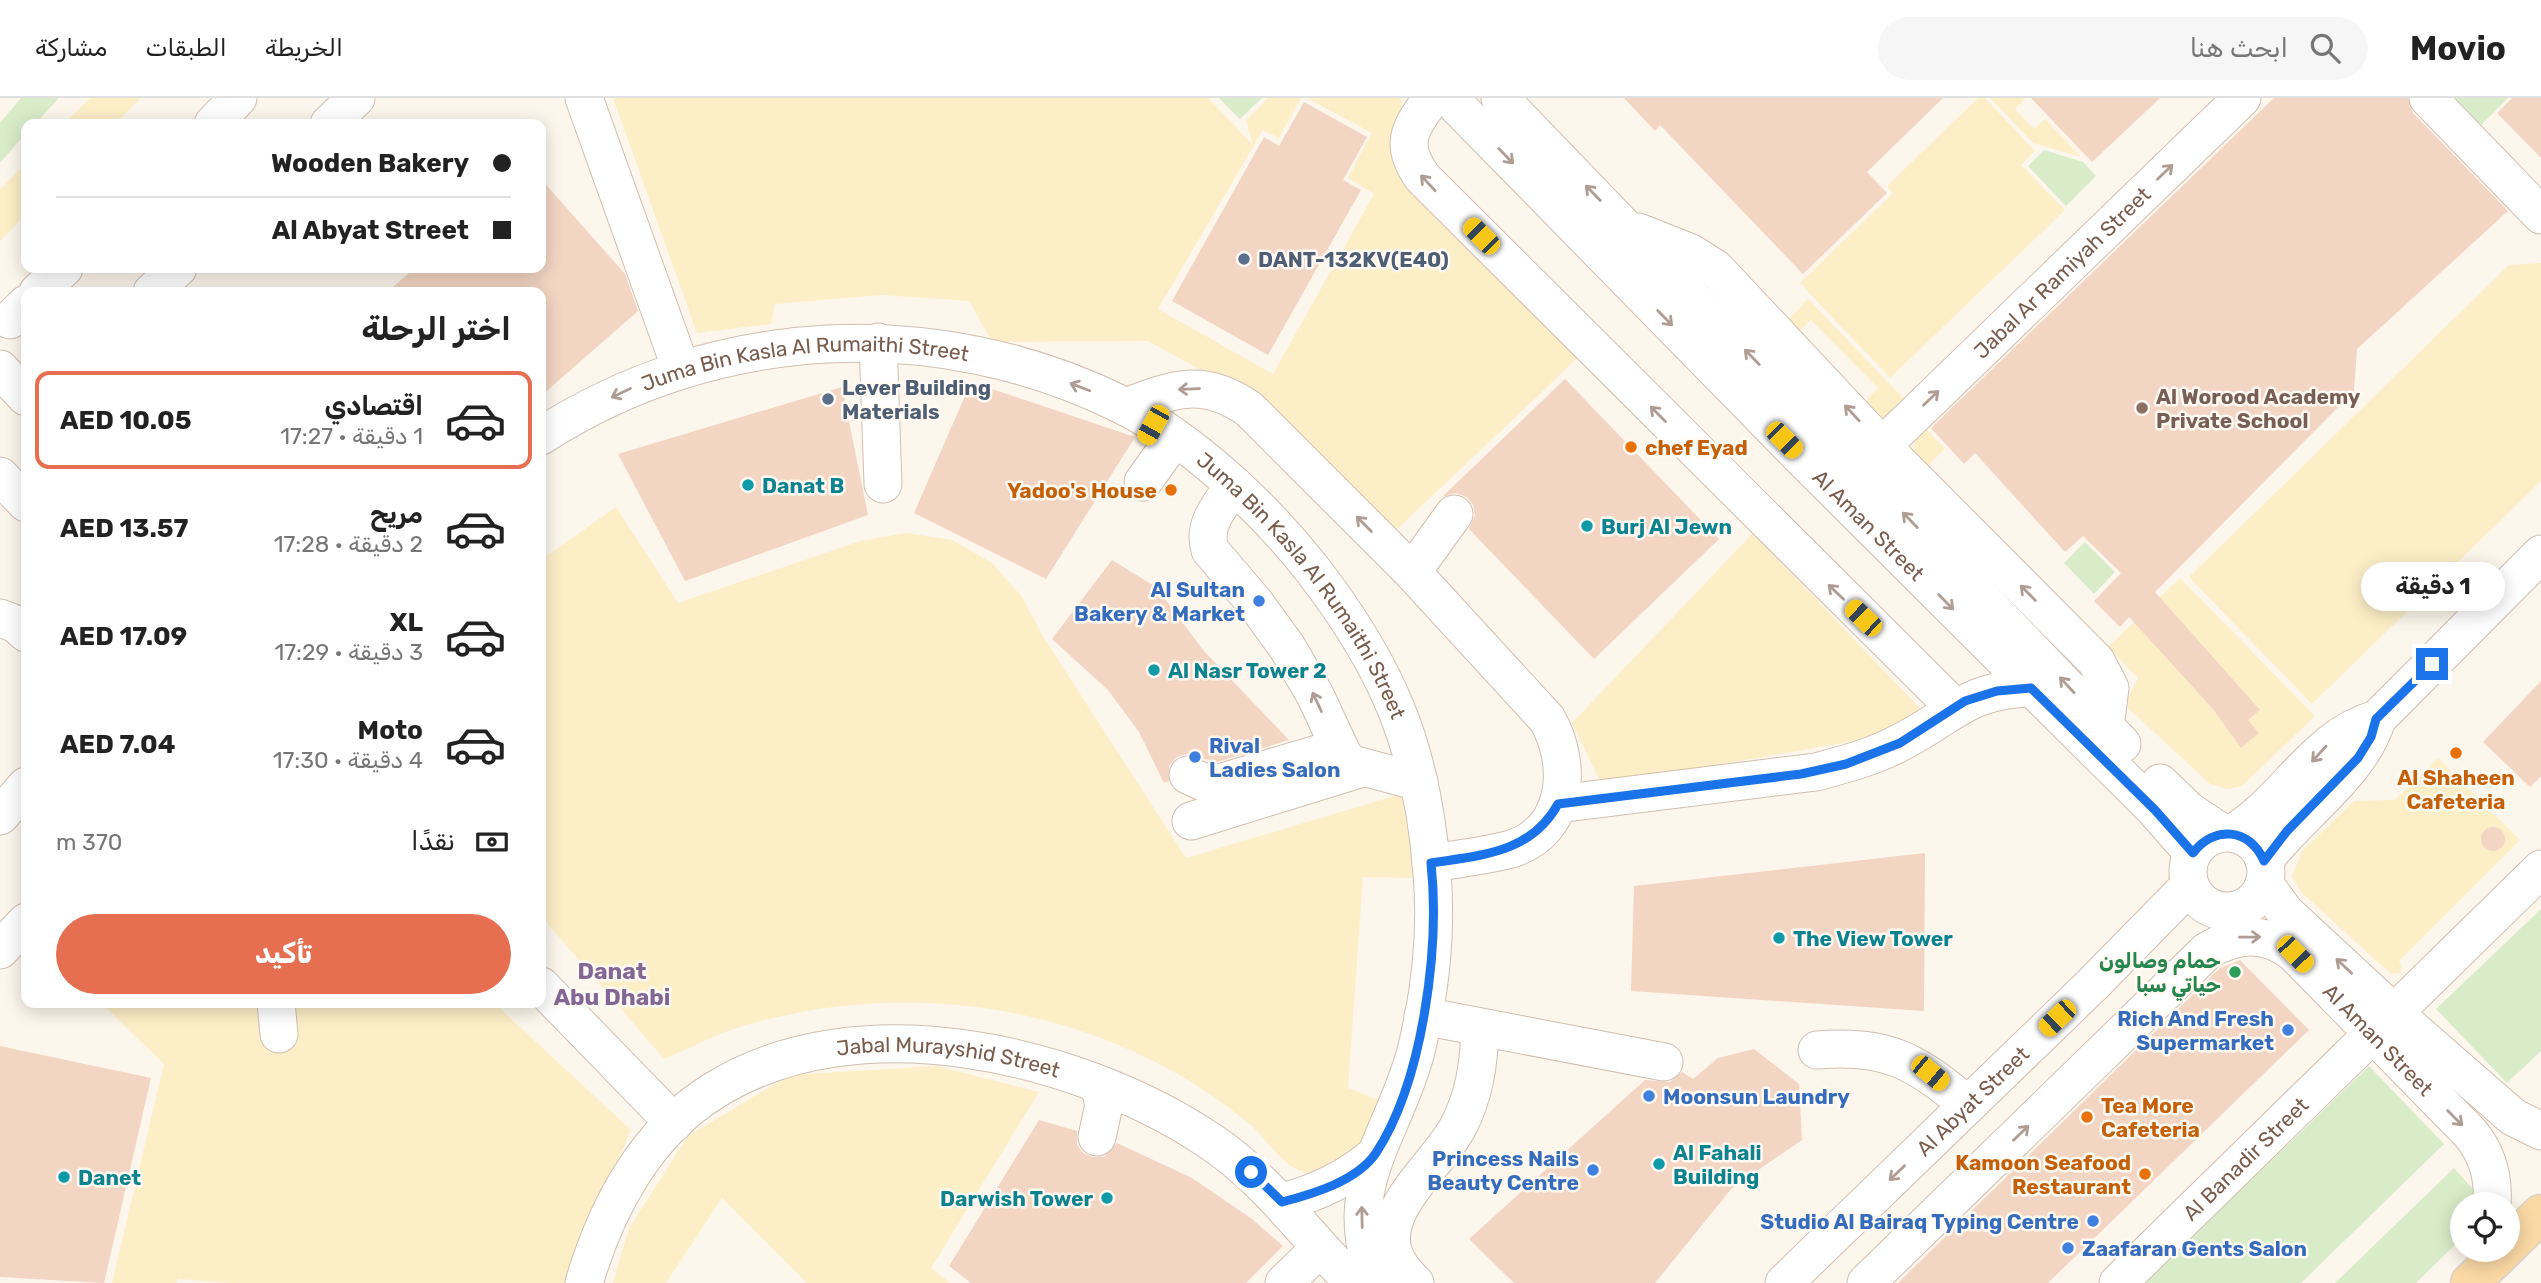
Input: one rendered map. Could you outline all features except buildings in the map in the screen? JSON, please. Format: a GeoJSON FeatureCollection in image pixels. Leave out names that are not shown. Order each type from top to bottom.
{"type":"FeatureCollection","features":[{"type":"Feature","properties":{"kind":"main road"},"geometry":{"type":"LineString","coordinates":[[2520,1234],[2541,1214]]}},
{"type":"Feature","properties":{"kind":"street"},"geometry":{"type":"LineString","coordinates":[[218,119],[238,98]]}},
{"type":"Feature","properties":{"kind":"street"},"geometry":{"type":"LineString","coordinates":[[334,119],[356,98]]}},
{"type":"Feature","properties":{"kind":"street"},"geometry":{"type":"LineString","coordinates":[[584,98],[681,369]]}},
{"type":"Feature","properties":{"kind":"street","name":"Al Aman Street"},"geometry":{"type":"LineString","coordinates":[[1500,98],[1627,228],[1985,627],[2031,688],[2155,810],[2209,851]]}},
{"type":"Feature","properties":{"kind":"street","name":"Jabal Ar Ramiyah Street"},"geometry":{"type":"LineString","coordinates":[[1882,446],[2242,98]]}},
{"type":"Feature","properties":{"kind":"street"},"geometry":{"type":"LineString","coordinates":[[2428,98],[2541,215]]}},
{"type":"Feature","properties":{"kind":"street"},"geometry":{"type":"LineString","coordinates":[[1454,100],[1415,121],[1408,141],[1410,161],[1423,178],[1960,704]]}},
{"type":"Feature","properties":{"kind":"street","name":"Al Aman Street"},"geometry":{"type":"LineString","coordinates":[[1454,100],[1985,627],[2105,727],[2174,797],[2209,851]]}},
{"type":"Feature","properties":{"kind":"street"},"geometry":{"type":"LineString","coordinates":[[1627,228],[1691,253],[1716,269],[1882,446],[2101,667],[2110,688],[2105,727]]}},
{"type":"Feature","properties":{"kind":"street"},"geometry":{"type":"LineString","coordinates":[[43,287],[59,273]]}},
{"type":"Feature","properties":{"kind":"street"},"geometry":{"type":"LineString","coordinates":[[157,287],[173,273]]}},
{"type":"Feature","properties":{"kind":"street"},"geometry":{"type":"LineString","coordinates":[[888,343],[889,481]]}},
{"type":"Feature","properties":{"kind":"street","name":"Juma Bin Kasla Al Rumaithi Street"},"geometry":{"type":"LineString","coordinates":[[546,433],[624,390],[681,369],[738,353],[775,348],[888,343],[973,353],[1030,368],[1151,424],[1234,485],[1303,558],[1364,642],[1388,686],[1419,782],[1431,863],[1433,914],[1423,1016],[1401,1099],[1375,1155],[1361,1210],[1364,1248],[1377,1283]]}},
{"type":"Feature","properties":{"kind":"street"},"geometry":{"type":"LineString","coordinates":[[1136,475],[1151,424],[1165,392],[1209,389],[1237,400],[1412,572],[1547,719],[1563,757],[1564,773],[1558,804],[1539,830],[1513,848],[1431,863]]}},
{"type":"Feature","properties":{"kind":"street"},"geometry":{"type":"LineString","coordinates":[[1234,485],[1210,521],[1207,540],[1210,550],[1255,603],[1287,647],[1350,758]]}},
{"type":"Feature","properties":{"kind":"street"},"geometry":{"type":"LineString","coordinates":[[1412,572],[1454,514]]}},
{"type":"Feature","properties":{"kind":"street","name":"Al Abyat Street"},"geometry":{"type":"LineString","coordinates":[[1784,1283],[2093,984],[2209,851],[2263,813],[2339,736],[2376,719],[2541,554]]}},
{"type":"Feature","properties":{"kind":"street"},"geometry":{"type":"LineString","coordinates":[[0,618],[21,628]]}},
{"type":"Feature","properties":{"kind":"street"},"geometry":{"type":"LineString","coordinates":[[1960,704],[1979,673],[1985,627]]}},
{"type":"Feature","properties":{"kind":"street"},"geometry":{"type":"LineString","coordinates":[[1558,804],[1826,769],[1900,743],[1960,704],[1997,691],[2031,688]]}},
{"type":"Feature","properties":{"kind":"street","name":"Al Abyat Street"},"geometry":{"type":"LineString","coordinates":[[2264,872],[2287,831],[2358,758],[2371,737],[2376,719]]}},
{"type":"Feature","properties":{"kind":"street"},"geometry":{"type":"LineString","coordinates":[[1191,821],[1350,758]]}},
{"type":"Feature","properties":{"kind":"street"},"geometry":{"type":"LineString","coordinates":[[1188,775],[1203,782],[1219,783],[1350,758],[1419,782]]}},
{"type":"Feature","properties":{"kind":"street"},"geometry":{"type":"LineString","coordinates":[[0,816],[21,792]]}},
{"type":"Feature","properties":{"kind":"street"},"geometry":{"type":"LineString","coordinates":[[2253,843],[2264,872],[2252,901],[2232,910],[2212,907],[2202,902],[2209,851],[2253,843]]}},
{"type":"Feature","properties":{"kind":"street","name":"Al Banadir Street"},"geometry":{"type":"LineString","coordinates":[[2118,1283],[2541,869]]}},
{"type":"Feature","properties":{"kind":"street","name":"Al Aman Street"},"geometry":{"type":"LineString","coordinates":[[2264,872],[2285,912],[2383,1024],[2480,1145],[2490,1170],[2491,1192]]}},
{"type":"Feature","properties":{"kind":"street"},"geometry":{"type":"LineString","coordinates":[[0,950],[21,927]]}},
{"type":"Feature","properties":{"kind":"street","name":"Al Aman Street"},"geometry":{"type":"LineString","coordinates":[[1866,1283],[2207,951],[2225,940],[2259,936],[2273,940],[2295,954],[2383,1024],[2513,1117],[2541,1131]]}},
{"type":"Feature","properties":{"kind":"street"},"geometry":{"type":"LineString","coordinates":[[2093,984],[2119,998],[2126,1031]]}},
{"type":"Feature","properties":{"kind":"street"},"geometry":{"type":"LineString","coordinates":[[546,991],[674,1123]]}},
{"type":"Feature","properties":{"kind":"street"},"geometry":{"type":"LineString","coordinates":[[1423,1016],[1664,1062]]}},
{"type":"Feature","properties":{"kind":"street"},"geometry":{"type":"LineString","coordinates":[[1415,1283],[1399,1265],[1392,1234],[1405,1198],[1458,1127],[1471,1094],[1479,1060],[1480,1027]]}},
{"type":"Feature","properties":{"kind":"street","name":"Jabal Murayshid Street"},"geometry":{"type":"LineString","coordinates":[[584,1283],[598,1238],[624,1187],[674,1123],[713,1091],[750,1070],[793,1057],[882,1044],[932,1044],[971,1049],[1047,1068],[1138,1101],[1208,1139],[1237,1160],[1282,1202],[1320,1248],[1354,1283]]}},
{"type":"Feature","properties":{"kind":"street"},"geometry":{"type":"LineString","coordinates":[[1817,1050],[1846,1048],[1876,1051],[1904,1059],[1930,1073],[1968,1105]]}},
{"type":"Feature","properties":{"kind":"street"},"geometry":{"type":"LineString","coordinates":[[1099,1085],[1107,1140],[1138,1101]]}},
{"type":"Feature","properties":{"kind":"street"},"geometry":{"type":"LineString","coordinates":[[1282,1202],[1325,1188],[1375,1155]]}},
{"type":"Feature","properties":{"kind":"street"},"geometry":{"type":"LineString","coordinates":[[1284,1283],[1320,1248]]}},
{"type":"Feature","properties":{"kind":"green space"},"geometry":{"type":"Polygon","coordinates":[[[21,98],[59,98],[40,119],[21,119],[21,139],[0,163],[0,123],[21,98]]]}},
{"type":"Feature","properties":{"kind":"green space"},"geometry":{"type":"Polygon","coordinates":[[[1219,98],[1262,98],[1240,119],[1219,98]]]}},
{"type":"Feature","properties":{"kind":"green space"},"geometry":{"type":"Polygon","coordinates":[[[2455,98],[2508,98],[2481,125],[2455,98]]]}},
{"type":"Feature","properties":{"kind":"green space"},"geometry":{"type":"Polygon","coordinates":[[[2044,150],[2083,162],[2096,176],[2066,206],[2028,166],[2044,150]]]}},
{"type":"Feature","properties":{"kind":"green space"},"geometry":{"type":"Polygon","coordinates":[[[2085,542],[2115,572],[2094,594],[2064,563],[2085,542]]]}},
{"type":"Feature","properties":{"kind":"green space"},"geometry":{"type":"Polygon","coordinates":[[[2541,909],[2541,1051],[2507,1083],[2436,1009],[2541,909]]]}},
{"type":"Feature","properties":{"kind":"green space"},"geometry":{"type":"Polygon","coordinates":[[[2369,1066],[2444,1144],[2301,1283],[2145,1283],[2369,1066]]]}},
{"type":"Feature","properties":{"kind":"green space"},"geometry":{"type":"Polygon","coordinates":[[[2454,1168],[2473,1189],[2481,1185],[2480,1192],[2450,1192],[2450,1250],[2416,1283],[2335,1283],[2454,1168]]]}},
{"type":"Feature","properties":{"kind":"sand"},"geometry":{"type":"Polygon","coordinates":[[[90,98],[141,98],[120,119],[69,119],[90,98]]]}},
{"type":"Feature","properties":{"kind":"sand"},"geometry":{"type":"Polygon","coordinates":[[[613,98],[1208,98],[1253,145],[1246,120],[1268,98],[1301,98],[1279,138],[1263,130],[1158,309],[1273,374],[1374,194],[1348,178],[1372,133],[1307,98],[1402,98],[1397,153],[1584,352],[1395,531],[1230,386],[1148,341],[992,342],[969,301],[882,295],[775,304],[771,324],[697,333],[613,98]]]}},
{"type":"Feature","properties":{"kind":"sand"},"geometry":{"type":"Polygon","coordinates":[[[1978,98],[1985,98],[2035,151],[2021,165],[2065,210],[1890,378],[1800,283],[1893,193],[1887,186],[1978,98]]]}},
{"type":"Feature","properties":{"kind":"sand"},"geometry":{"type":"Polygon","coordinates":[[[1990,98],[2025,98],[2015,109],[2034,129],[2045,119],[2081,157],[2033,143],[1990,98]]]}},
{"type":"Feature","properties":{"kind":"sand"},"geometry":{"type":"Polygon","coordinates":[[[21,168],[21,219],[0,241],[0,189],[21,168]]]}},
{"type":"Feature","properties":{"kind":"sand"},"geometry":{"type":"Polygon","coordinates":[[[2541,263],[2541,481],[2312,704],[2189,577],[2509,265],[2541,263]]]}},
{"type":"Feature","properties":{"kind":"sand"},"geometry":{"type":"Polygon","coordinates":[[[1808,299],[1912,407],[1897,421],[1881,420],[1864,403],[1878,388],[1811,320],[1791,338],[1787,321],[1808,299]]]}},
{"type":"Feature","properties":{"kind":"sand"},"geometry":{"type":"Polygon","coordinates":[[[1925,428],[1945,449],[1922,471],[1914,449],[1920,433],[1925,428]]]}},
{"type":"Feature","properties":{"kind":"sand"},"geometry":{"type":"Polygon","coordinates":[[[616,507],[678,603],[861,541],[906,533],[952,540],[992,563],[1022,597],[1044,638],[1186,858],[1401,794],[1417,878],[1363,877],[1348,1088],[1383,1102],[1354,1153],[1324,1175],[1298,1170],[1280,1156],[1252,1126],[1221,1102],[1188,1080],[1136,1053],[1081,1031],[1025,1016],[968,1006],[910,1002],[852,1005],[794,1013],[728,1031],[664,1059],[546,922],[546,556],[616,507]]]}},
{"type":"Feature","properties":{"kind":"sand"},"geometry":{"type":"Polygon","coordinates":[[[1753,533],[1926,715],[1906,732],[1602,785],[1572,723],[1753,533]]]}},
{"type":"Feature","properties":{"kind":"sand"},"geometry":{"type":"Polygon","coordinates":[[[2180,578],[2315,716],[2242,786],[2227,789],[2210,784],[2128,708],[2128,698],[2138,678],[2108,647],[2180,578]]]}},
{"type":"Feature","properties":{"kind":"sand"},"geometry":{"type":"Polygon","coordinates":[[[2438,758],[2520,840],[2399,961],[2402,966],[2401,973],[2391,974],[2301,892],[2292,876],[2302,851],[2354,801],[2395,800],[2438,758]]]}},
{"type":"Feature","properties":{"kind":"sand"},"geometry":{"type":"Polygon","coordinates":[[[106,1008],[499,1008],[631,1130],[576,1259],[572,1283],[230,1283],[178,1279],[176,1283],[112,1283],[164,1064],[106,1008]]]}},
{"type":"Feature","properties":{"kind":"sand"},"geometry":{"type":"Polygon","coordinates":[[[937,1066],[1039,1092],[931,1268],[950,1283],[807,1283],[722,1198],[666,1283],[613,1283],[629,1228],[688,1136],[790,1075],[937,1066]]]}},
{"type":"Feature","properties":{"kind":"place","name":"DANT-132KV(E40)"},"geometry":{"type":"Point","coordinates":[1244,259]}},
{"type":"Feature","properties":{"kind":"place","name":"Lever Building Materials"},"geometry":{"type":"Point","coordinates":[828,399]}},
{"type":"Feature","properties":{"kind":"place","name":"Al Worood Academy Private School"},"geometry":{"type":"Point","coordinates":[2142,408]}},
{"type":"Feature","properties":{"kind":"place","name":"chef Eyad"},"geometry":{"type":"Point","coordinates":[1631,447]}},
{"type":"Feature","properties":{"kind":"place","name":"Danat B"},"geometry":{"type":"Point","coordinates":[748,485]}},
{"type":"Feature","properties":{"kind":"place","name":"Yadoo's House"},"geometry":{"type":"Point","coordinates":[1171,490]}},
{"type":"Feature","properties":{"kind":"place","name":"Burj Al Jewn"},"geometry":{"type":"Point","coordinates":[1587,526]}},
{"type":"Feature","properties":{"kind":"place","name":"Al Sultan Bakery & Market"},"geometry":{"type":"Point","coordinates":[1259,601]}},
{"type":"Feature","properties":{"kind":"place","name":"Al Nasr Tower 2"},"geometry":{"type":"Point","coordinates":[1154,670]}},
{"type":"Feature","properties":{"kind":"place","name":"Al Shaheen Cafeteria"},"geometry":{"type":"Point","coordinates":[2456,753]}},
{"type":"Feature","properties":{"kind":"place","name":"Rival Ladies Salon"},"geometry":{"type":"Point","coordinates":[1195,757]}},
{"type":"Feature","properties":{"kind":"place","name":"The View Tower"},"geometry":{"type":"Point","coordinates":[1779,938]}},
{"type":"Feature","properties":{"kind":"place","name":"حمام وصالون حياتي سبا"},"geometry":{"type":"Point","coordinates":[2235,972]}},
{"type":"Feature","properties":{"kind":"place","name":"Rich And Fresh Supermarket"},"geometry":{"type":"Point","coordinates":[2288,1030]}},
{"type":"Feature","properties":{"kind":"place","name":"Moonsun Laundry"},"geometry":{"type":"Point","coordinates":[1649,1096]}},
{"type":"Feature","properties":{"kind":"place","name":"Tea More Cafeteria"},"geometry":{"type":"Point","coordinates":[2087,1117]}},
{"type":"Feature","properties":{"kind":"place","name":"Al Fahali Building"},"geometry":{"type":"Point","coordinates":[1659,1164]}},
{"type":"Feature","properties":{"kind":"place","name":"Princess Nails Beauty Centre"},"geometry":{"type":"Point","coordinates":[1593,1170]}},
{"type":"Feature","properties":{"kind":"place","name":"Kamoon Seafood Restaurant"},"geometry":{"type":"Point","coordinates":[2145,1174]}},
{"type":"Feature","properties":{"kind":"place","name":"Danet"},"geometry":{"type":"Point","coordinates":[64,1177]}},
{"type":"Feature","properties":{"kind":"place","name":"Darwish Tower"},"geometry":{"type":"Point","coordinates":[1107,1198]}},
{"type":"Feature","properties":{"kind":"place","name":"Studio Al Bairaq Typing Centre"},"geometry":{"type":"Point","coordinates":[2093,1221]}},
{"type":"Feature","properties":{"kind":"place","name":"Zaafaran Gents Salon"},"geometry":{"type":"Point","coordinates":[2068,1248]}},
{"type":"Feature","properties":{"kind":"district","name":"Danat Abu Dhabi"},"geometry":{"type":"Point","coordinates":[612,984]}},
{"type":"Feature","properties":{"kind":"route"},"geometry":{"type":"LineString","coordinates":[[1251,1172],[1282,1202],[1304,1196],[1343,1179],[1375,1155],[1401,1099],[1423,1016],[1431,961],[1431,863],[1513,848],[1527,841],[1539,830],[1558,804],[1816,772],[1846,764],[1900,743],[1926,729],[1965,701],[1997,691],[2031,688],[2155,810],[2193,853],[2210,837],[2233,833],[2253,843],[2264,861],[2287,831],[2358,758],[2371,737],[2376,719],[2432,664]]}}]}
